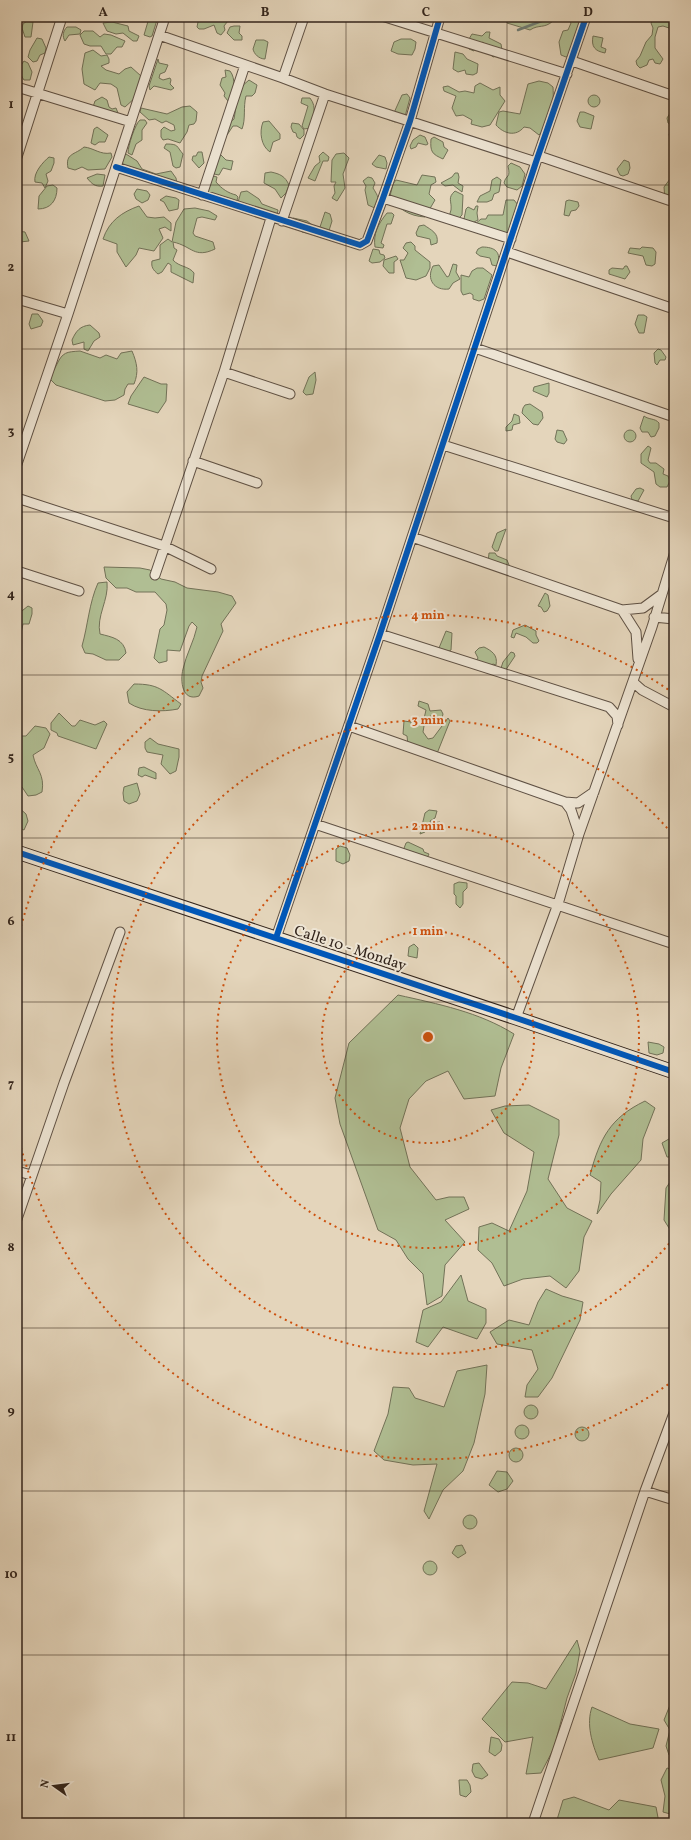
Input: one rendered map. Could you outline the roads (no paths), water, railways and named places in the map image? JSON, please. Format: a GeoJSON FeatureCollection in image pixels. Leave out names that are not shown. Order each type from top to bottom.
{"type":"FeatureCollection","features":[{"type":"Feature","properties":{"kind":"street"},"geometry":{"type":"LineString","coordinates":[[17,158],[62,17]]}},
{"type":"Feature","properties":{"kind":"street"},"geometry":{"type":"LineString","coordinates":[[17,464],[68,314],[165,17]]}},
{"type":"Feature","properties":{"kind":"street"},"geometry":{"type":"LineString","coordinates":[[283,78],[304,17]]}},
{"type":"Feature","properties":{"kind":"street"},"geometry":{"type":"LineString","coordinates":[[385,17],[567,74]]}},
{"type":"Feature","properties":{"kind":"street"},"geometry":{"type":"LineString","coordinates":[[116,167],[360,246],[367,241],[410,121],[440,17]]}},
{"type":"Feature","properties":{"kind":"street"},"geometry":{"type":"LineString","coordinates":[[276,938],[380,634],[537,159],[586,17]]}},
{"type":"Feature","properties":{"kind":"street"},"geometry":{"type":"LineString","coordinates":[[159,35],[326,94],[674,202]]}},
{"type":"Feature","properties":{"kind":"street"},"geometry":{"type":"LineString","coordinates":[[572,61],[674,96]]}},
{"type":"Feature","properties":{"kind":"street"},"geometry":{"type":"LineString","coordinates":[[202,195],[245,65]]}},
{"type":"Feature","properties":{"kind":"street"},"geometry":{"type":"LineString","coordinates":[[17,87],[131,122]]}},
{"type":"Feature","properties":{"kind":"street"},"geometry":{"type":"LineString","coordinates":[[282,221],[326,94]]}},
{"type":"Feature","properties":{"kind":"street"},"geometry":{"type":"LineString","coordinates":[[383,198],[511,239]]}},
{"type":"Feature","properties":{"kind":"street"},"geometry":{"type":"LineString","coordinates":[[155,575],[224,372],[271,218]]}},
{"type":"Feature","properties":{"kind":"street"},"geometry":{"type":"LineString","coordinates":[[507,252],[674,309]]}},
{"type":"Feature","properties":{"kind":"street"},"geometry":{"type":"LineString","coordinates":[[17,299],[68,314]]}},
{"type":"Feature","properties":{"kind":"street"},"geometry":{"type":"LineString","coordinates":[[475,348],[674,417]]}},
{"type":"Feature","properties":{"kind":"street"},"geometry":{"type":"LineString","coordinates":[[224,372],[290,394]]}},
{"type":"Feature","properties":{"kind":"street"},"geometry":{"type":"LineString","coordinates":[[443,444],[674,518]]}},
{"type":"Feature","properties":{"kind":"street"},"geometry":{"type":"LineString","coordinates":[[193,461],[257,483]]}},
{"type":"Feature","properties":{"kind":"street"},"geometry":{"type":"LineString","coordinates":[[17,498],[164,546],[211,569]]}},
{"type":"Feature","properties":{"kind":"street"},"geometry":{"type":"LineString","coordinates":[[412,537],[622,610],[643,608],[662,594]]}},
{"type":"Feature","properties":{"kind":"street"},"geometry":{"type":"LineString","coordinates":[[516,1018],[558,904],[594,792],[628,698],[674,555]]}},
{"type":"Feature","properties":{"kind":"street"},"geometry":{"type":"LineString","coordinates":[[17,571],[79,592]]}},
{"type":"Feature","properties":{"kind":"street"},"geometry":{"type":"LineString","coordinates":[[622,610],[636,632],[638,667]]}},
{"type":"Feature","properties":{"kind":"street"},"geometry":{"type":"LineString","coordinates":[[654,617],[674,619]]}},
{"type":"Feature","properties":{"kind":"street"},"geometry":{"type":"LineString","coordinates":[[380,634],[609,707],[617,716],[618,725]]}},
{"type":"Feature","properties":{"kind":"street"},"geometry":{"type":"LineString","coordinates":[[633,682],[642,690],[674,707]]}},
{"type":"Feature","properties":{"kind":"street"},"geometry":{"type":"LineString","coordinates":[[609,707],[628,698]]}},
{"type":"Feature","properties":{"kind":"street"},"geometry":{"type":"LineString","coordinates":[[349,726],[565,802],[578,802],[594,792]]}},
{"type":"Feature","properties":{"kind":"street"},"geometry":{"type":"LineString","coordinates":[[565,802],[571,810],[580,834]]}},
{"type":"Feature","properties":{"kind":"street"},"geometry":{"type":"LineString","coordinates":[[315,824],[674,944]]}},
{"type":"Feature","properties":{"kind":"street","name":"Calle 10 - Monday"},"geometry":{"type":"LineString","coordinates":[[17,852],[674,1072]]}},
{"type":"Feature","properties":{"kind":"street"},"geometry":{"type":"LineString","coordinates":[[17,1219],[31,1175],[120,932]]}},
{"type":"Feature","properties":{"kind":"street"},"geometry":{"type":"LineString","coordinates":[[17,1171],[31,1175]]}},
{"type":"Feature","properties":{"kind":"street"},"geometry":{"type":"LineString","coordinates":[[533,1823],[645,1490],[674,1414]]}},
{"type":"Feature","properties":{"kind":"street"},"geometry":{"type":"LineString","coordinates":[[645,1490],[674,1500]]}},
{"type":"Feature","properties":{"kind":"waterway"},"geometry":{"type":"LineString","coordinates":[[518,30],[552,17]]}}]}
